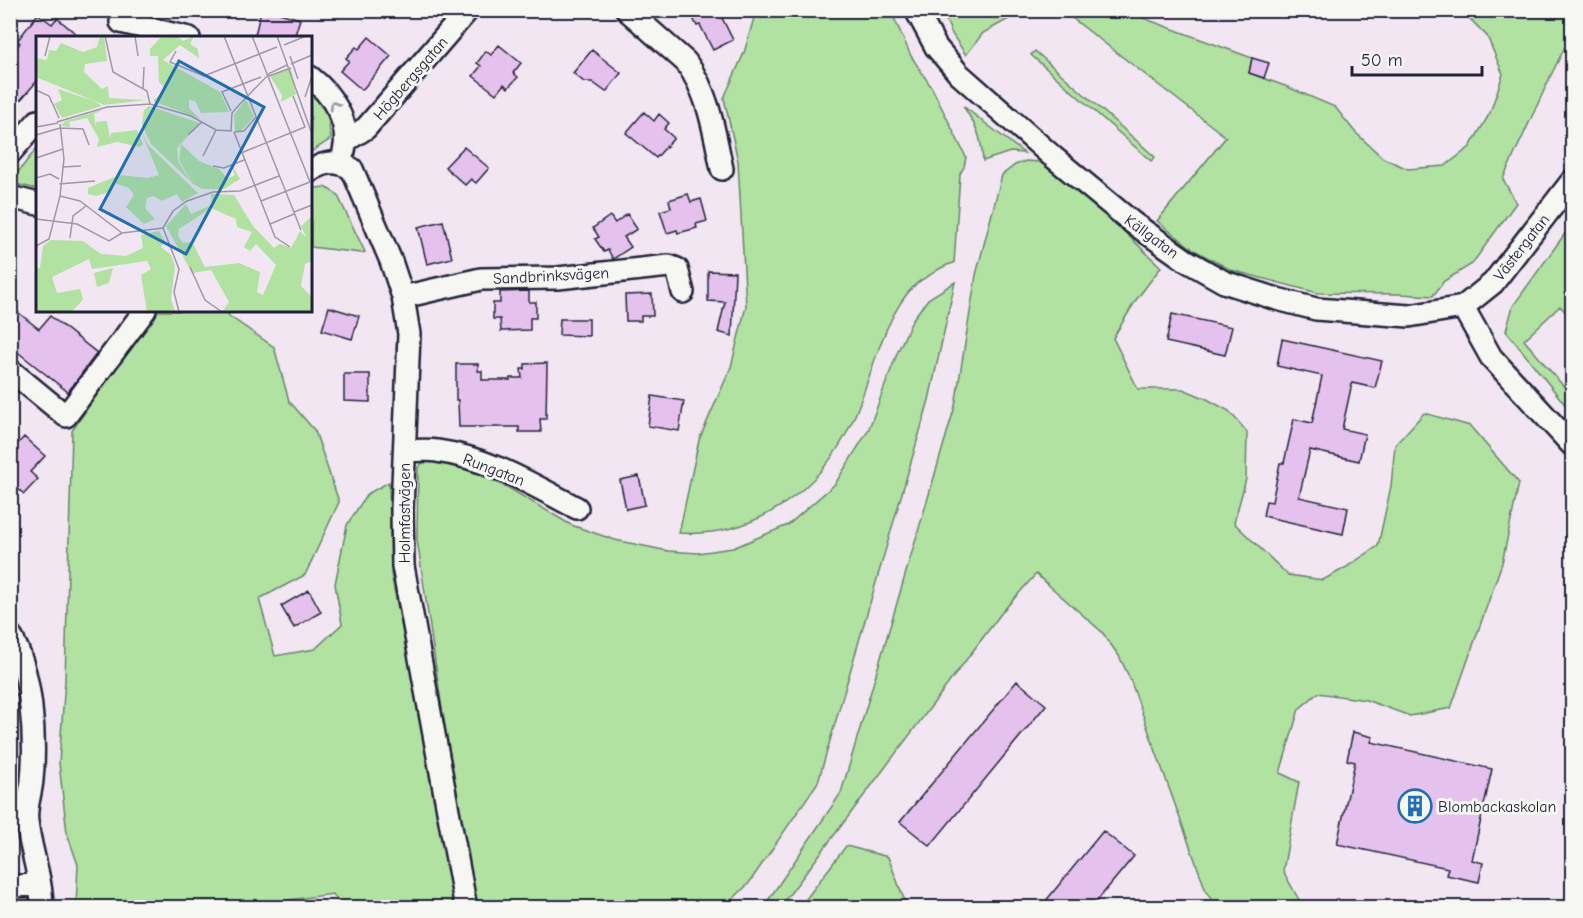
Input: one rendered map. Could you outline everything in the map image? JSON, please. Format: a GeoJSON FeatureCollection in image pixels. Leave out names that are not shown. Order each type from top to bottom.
{"type":"FeatureCollection","features":[{"type":"Feature","properties":{"kind":"street","name":"Högbergsgatan"},"geometry":{"type":"LineString","coordinates":[[347,140],[366,128],[468,10]]}},
{"type":"Feature","properties":{"kind":"street"},"geometry":{"type":"LineString","coordinates":[[627,10],[686,62],[692,71],[704,92],[722,168]]}},
{"type":"Feature","properties":{"kind":"street","name":"Källgatan"},"geometry":{"type":"LineString","coordinates":[[916,10],[936,47],[959,74],[1133,224],[1187,261],[1224,282],[1316,309],[1410,316],[1463,307]]}},
{"type":"Feature","properties":{"kind":"street"},"geometry":{"type":"LineString","coordinates":[[120,23],[180,36]]}},
{"type":"Feature","properties":{"kind":"street"},"geometry":{"type":"LineString","coordinates":[[312,79],[338,107],[347,140],[341,163],[332,161],[312,170]]}},
{"type":"Feature","properties":{"kind":"street"},"geometry":{"type":"LineString","coordinates":[[10,153],[36,123]]}},
{"type":"Feature","properties":{"kind":"street","name":"Holmfastvägen"},"geometry":{"type":"LineString","coordinates":[[341,163],[352,169],[391,261],[403,297],[409,334],[402,510],[403,566],[466,908]]}},
{"type":"Feature","properties":{"kind":"street","name":"Västergatan"},"geometry":{"type":"LineString","coordinates":[[1463,307],[1493,284],[1572,181]]}},
{"type":"Feature","properties":{"kind":"street"},"geometry":{"type":"LineString","coordinates":[[10,197],[36,204]]}},
{"type":"Feature","properties":{"kind":"street","name":"Sandbrinksvägen"},"geometry":{"type":"LineString","coordinates":[[403,297],[481,279],[558,278],[669,266],[677,269],[683,292]]}},
{"type":"Feature","properties":{"kind":"street"},"geometry":{"type":"LineString","coordinates":[[1463,307],[1491,357],[1572,445]]}},
{"type":"Feature","properties":{"kind":"street"},"geometry":{"type":"LineString","coordinates":[[10,370],[66,416],[144,312]]}},
{"type":"Feature","properties":{"kind":"street","name":"Rungatan"},"geometry":{"type":"LineString","coordinates":[[405,451],[435,450],[474,458],[510,472],[577,508]]}},
{"type":"Feature","properties":{"kind":"street"},"geometry":{"type":"LineString","coordinates":[[10,635],[26,669],[34,748],[26,818],[40,885],[42,908]]}},
{"type":"Feature","properties":{"kind":"street"},"geometry":{"type":"LineString","coordinates":[[10,886],[40,885]]}},
{"type":"Feature","properties":{"kind":"green space"},"geometry":{"type":"Polygon","coordinates":[[[756,11],[891,11],[911,56],[932,88],[966,157],[960,174],[954,263],[918,282],[904,298],[878,350],[852,422],[823,469],[804,488],[782,505],[759,518],[734,527],[707,532],[679,533],[699,440],[731,367],[746,306],[738,161],[724,98],[744,53],[756,11]]]}},
{"type":"Feature","properties":{"kind":"green space"},"geometry":{"type":"Polygon","coordinates":[[[942,11],[1030,11],[1014,16],[983,33],[966,55],[952,34],[942,11]]]}},
{"type":"Feature","properties":{"kind":"green space"},"geometry":{"type":"Polygon","coordinates":[[[1063,11],[1124,11],[1252,58],[1249,73],[1335,107],[1355,132],[1383,158],[1408,169],[1445,166],[1470,147],[1490,113],[1503,74],[1487,36],[1462,11],[1572,11],[1572,33],[1503,179],[1516,203],[1472,264],[1444,281],[1433,296],[1318,293],[1231,270],[1194,250],[1157,221],[1226,137],[1063,11]]]}},
{"type":"Feature","properties":{"kind":"green space"},"geometry":{"type":"Polygon","coordinates":[[[1035,51],[1155,157],[1151,161],[1031,55],[1035,51]]]}},
{"type":"Feature","properties":{"kind":"green space"},"geometry":{"type":"Polygon","coordinates":[[[312,94],[327,111],[331,139],[312,151],[312,94]]]}},
{"type":"Feature","properties":{"kind":"green space"},"geometry":{"type":"Polygon","coordinates":[[[963,106],[1024,153],[1010,152],[983,161],[978,132],[963,106]]]}},
{"type":"Feature","properties":{"kind":"green space"},"geometry":{"type":"Polygon","coordinates":[[[36,149],[36,189],[11,183],[36,149]]]}},
{"type":"Feature","properties":{"kind":"green space"},"geometry":{"type":"Polygon","coordinates":[[[1026,161],[1038,162],[1063,173],[1161,267],[1136,300],[1113,338],[1138,389],[1183,389],[1229,411],[1247,432],[1246,479],[1234,523],[1288,575],[1323,580],[1378,546],[1391,486],[1395,445],[1424,413],[1470,426],[1519,483],[1502,563],[1451,708],[1410,716],[1366,700],[1318,693],[1299,709],[1280,773],[1299,782],[1283,871],[1303,907],[1216,907],[1206,891],[1130,679],[1119,656],[1102,632],[1036,574],[1003,611],[780,907],[761,908],[841,793],[955,406],[976,275],[1002,175],[1015,165],[1026,161]]]}},
{"type":"Feature","properties":{"kind":"green space"},"geometry":{"type":"Polygon","coordinates":[[[325,187],[337,194],[365,252],[312,247],[312,191],[316,188],[325,187]]]}},
{"type":"Feature","properties":{"kind":"green space"},"geometry":{"type":"Polygon","coordinates":[[[1566,232],[1572,236],[1572,319],[1560,306],[1524,340],[1572,396],[1572,413],[1506,331],[1513,306],[1566,232]]]}},
{"type":"Feature","properties":{"kind":"green space"},"geometry":{"type":"Polygon","coordinates":[[[955,282],[929,400],[818,782],[749,883],[725,907],[476,907],[451,770],[417,539],[418,467],[426,460],[440,461],[471,471],[507,487],[571,525],[615,540],[668,551],[698,553],[733,548],[788,525],[835,484],[868,431],[898,351],[913,319],[928,299],[955,282]]]}},
{"type":"Feature","properties":{"kind":"green space"},"geometry":{"type":"Polygon","coordinates":[[[153,312],[227,312],[274,347],[289,401],[315,431],[339,502],[305,575],[259,599],[275,656],[315,649],[342,624],[335,584],[347,525],[367,494],[389,482],[391,574],[453,881],[455,907],[342,907],[333,894],[289,900],[278,907],[76,907],[78,865],[67,833],[59,763],[65,680],[72,431],[153,312]]]}},
{"type":"Feature","properties":{"kind":"green space"},"geometry":{"type":"Polygon","coordinates":[[[846,846],[888,857],[907,907],[800,907],[846,846]]]}},
{"type":"Feature","properties":{"kind":"building"},"geometry":{"type":"Polygon","coordinates":[[[261,10],[300,19],[295,36],[255,35],[261,10]]]}},
{"type":"Feature","properties":{"kind":"building"},"geometry":{"type":"Polygon","coordinates":[[[689,10],[727,10],[720,14],[733,40],[713,50],[689,10]]]}},
{"type":"Feature","properties":{"kind":"building"},"geometry":{"type":"Polygon","coordinates":[[[38,14],[52,24],[57,18],[79,36],[36,36],[36,82],[10,112],[10,55],[20,43],[17,41],[38,14]]]}},
{"type":"Feature","properties":{"kind":"building"},"geometry":{"type":"Polygon","coordinates":[[[369,37],[391,56],[362,90],[340,71],[349,61],[346,58],[356,47],[359,49],[369,37]]]}},
{"type":"Feature","properties":{"kind":"building"},"geometry":{"type":"Polygon","coordinates":[[[499,45],[521,63],[513,73],[518,77],[508,88],[504,84],[496,94],[473,76],[481,66],[477,63],[486,51],[491,55],[499,45]]]}},
{"type":"Feature","properties":{"kind":"building"},"geometry":{"type":"Polygon","coordinates":[[[592,50],[621,73],[606,92],[592,82],[584,82],[573,73],[592,50]]]}},
{"type":"Feature","properties":{"kind":"building"},"geometry":{"type":"Polygon","coordinates":[[[1252,58],[1269,63],[1264,78],[1249,73],[1252,58]]]}},
{"type":"Feature","properties":{"kind":"building"},"geometry":{"type":"Polygon","coordinates":[[[644,112],[654,121],[659,114],[669,123],[664,129],[674,138],[656,158],[626,133],[644,112]]]}},
{"type":"Feature","properties":{"kind":"building"},"geometry":{"type":"Polygon","coordinates":[[[464,147],[489,168],[476,183],[471,179],[465,185],[445,167],[464,147]]]}},
{"type":"Feature","properties":{"kind":"building"},"geometry":{"type":"Polygon","coordinates":[[[688,194],[691,202],[701,199],[707,221],[696,224],[697,228],[678,233],[677,230],[667,233],[660,211],[671,208],[669,200],[688,194]]]}},
{"type":"Feature","properties":{"kind":"building"},"geometry":{"type":"Polygon","coordinates":[[[627,214],[637,229],[624,237],[631,247],[613,259],[608,250],[604,252],[595,239],[599,237],[593,228],[610,216],[615,223],[627,214]]]}},
{"type":"Feature","properties":{"kind":"building"},"geometry":{"type":"Polygon","coordinates":[[[443,221],[452,258],[427,264],[418,227],[443,221]]]}},
{"type":"Feature","properties":{"kind":"building"},"geometry":{"type":"Polygon","coordinates":[[[708,271],[735,272],[732,336],[718,332],[725,302],[708,301],[708,271]]]}},
{"type":"Feature","properties":{"kind":"building"},"geometry":{"type":"Polygon","coordinates":[[[529,291],[529,302],[536,302],[536,318],[530,318],[530,330],[501,331],[500,319],[493,319],[493,303],[500,303],[500,292],[529,291]]]}},
{"type":"Feature","properties":{"kind":"building"},"geometry":{"type":"Polygon","coordinates":[[[652,294],[653,316],[641,316],[641,321],[626,321],[625,295],[652,294]]]}},
{"type":"Feature","properties":{"kind":"building"},"geometry":{"type":"Polygon","coordinates":[[[10,306],[39,329],[50,316],[97,353],[68,392],[10,346],[10,306]]]}},
{"type":"Feature","properties":{"kind":"building"},"geometry":{"type":"Polygon","coordinates":[[[329,307],[359,316],[352,339],[322,330],[329,307]]]}},
{"type":"Feature","properties":{"kind":"building"},"geometry":{"type":"Polygon","coordinates":[[[1172,314],[1232,327],[1225,355],[1166,342],[1172,314]]]}},
{"type":"Feature","properties":{"kind":"building"},"geometry":{"type":"Polygon","coordinates":[[[560,319],[589,319],[589,336],[559,335],[560,319]]]}},
{"type":"Feature","properties":{"kind":"building"},"geometry":{"type":"Polygon","coordinates":[[[1282,339],[1382,361],[1375,388],[1352,383],[1342,429],[1365,434],[1359,461],[1310,450],[1299,497],[1348,508],[1343,534],[1263,516],[1266,501],[1272,502],[1280,463],[1284,463],[1294,419],[1312,423],[1322,376],[1277,366],[1282,339]]]}},
{"type":"Feature","properties":{"kind":"building"},"geometry":{"type":"Polygon","coordinates":[[[547,363],[546,419],[540,419],[541,432],[519,432],[519,427],[459,427],[456,364],[478,364],[478,371],[482,371],[482,380],[510,380],[510,378],[522,378],[521,369],[525,369],[525,364],[547,363]]]}},
{"type":"Feature","properties":{"kind":"building"},"geometry":{"type":"Polygon","coordinates":[[[344,374],[370,374],[370,402],[344,401],[344,374]]]}},
{"type":"Feature","properties":{"kind":"building"},"geometry":{"type":"Polygon","coordinates":[[[652,396],[684,401],[679,431],[648,426],[652,396]]]}},
{"type":"Feature","properties":{"kind":"building"},"geometry":{"type":"Polygon","coordinates":[[[24,437],[45,456],[30,472],[38,479],[24,494],[10,482],[10,452],[24,437]]]}},
{"type":"Feature","properties":{"kind":"building"},"geometry":{"type":"Polygon","coordinates":[[[639,476],[645,505],[626,509],[620,480],[639,476]]]}},
{"type":"Feature","properties":{"kind":"building"},"geometry":{"type":"Polygon","coordinates":[[[309,590],[321,612],[294,628],[281,606],[309,590]]]}},
{"type":"Feature","properties":{"kind":"building"},"geometry":{"type":"Polygon","coordinates":[[[1017,681],[1046,705],[930,846],[900,822],[1017,681]]]}},
{"type":"Feature","properties":{"kind":"building","name":"Blombackaskolan"},"geometry":{"type":"Polygon","coordinates":[[[1353,732],[1373,737],[1371,742],[1492,769],[1472,860],[1483,863],[1479,882],[1446,875],[1448,868],[1337,844],[1355,762],[1347,760],[1353,732]]]}},
{"type":"Feature","properties":{"kind":"building"},"geometry":{"type":"Polygon","coordinates":[[[1103,831],[1134,856],[1091,908],[1040,908],[1103,831]]]}},
{"type":"Feature","properties":{"kind":"place","name":"Blombackaskolan"},"geometry":{"type":"Point","coordinates":[1415,806]}}]}
